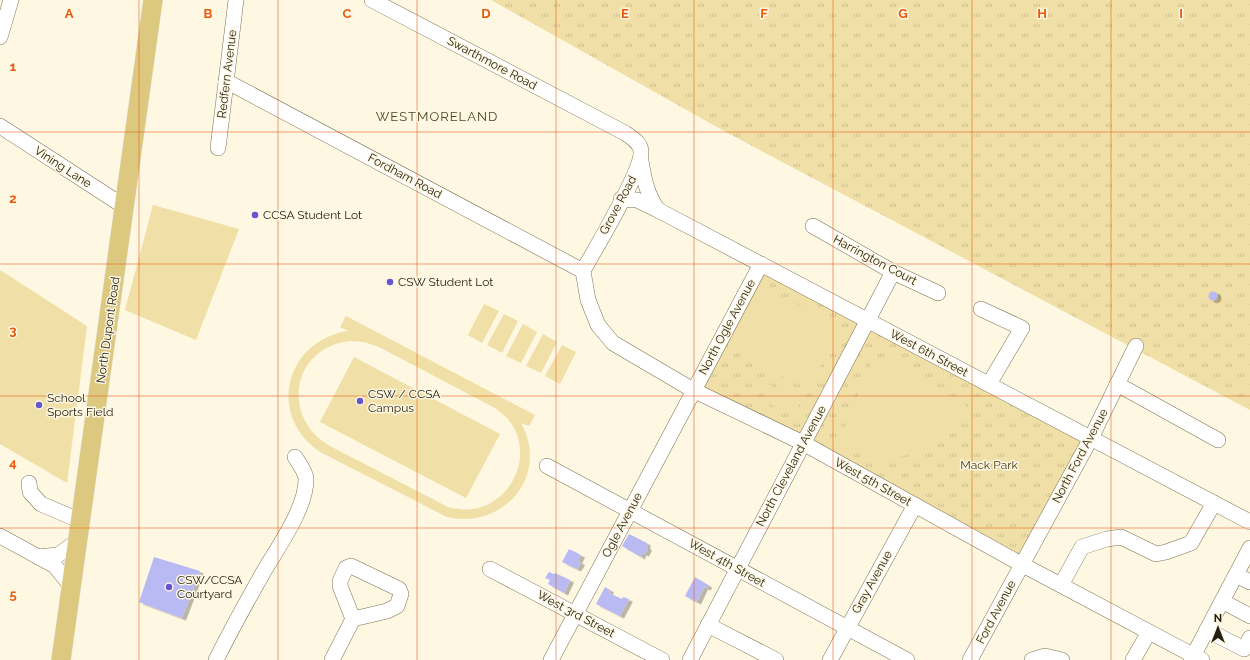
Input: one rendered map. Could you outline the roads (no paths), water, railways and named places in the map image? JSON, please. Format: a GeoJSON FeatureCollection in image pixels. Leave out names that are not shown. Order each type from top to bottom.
{"type":"FeatureCollection","features":[{"type":"Feature","properties":{"kind":"main road","name":"North Dupont Road"},"geometry":{"type":"LineString","coordinates":[[61,660],[153,0]]}},
{"type":"Feature","properties":{"kind":"street"},"geometry":{"type":"LineString","coordinates":[[0,37],[11,0]]}},
{"type":"Feature","properties":{"kind":"street","name":"Redfern Avenue"},"geometry":{"type":"LineString","coordinates":[[218,148],[236,0]]}},
{"type":"Feature","properties":{"kind":"street","name":"Swarthmore Road"},"geometry":{"type":"LineString","coordinates":[[372,0],[613,126],[637,142],[641,150],[641,157]]}},
{"type":"Feature","properties":{"kind":"street","name":"Fordham Road"},"geometry":{"type":"LineString","coordinates":[[226,81],[583,270]]}},
{"type":"Feature","properties":{"kind":"street","name":"Vining Lane"},"geometry":{"type":"LineString","coordinates":[[0,126],[125,207]]}},
{"type":"Feature","properties":{"kind":"street"},"geometry":{"type":"LineString","coordinates":[[641,157],[646,188],[651,201],[658,210]]}},
{"type":"Feature","properties":{"kind":"street","name":"Grove Road"},"geometry":{"type":"LineString","coordinates":[[583,270],[633,180],[641,157]]}},
{"type":"Feature","properties":{"kind":"street","name":"West 6th Street"},"geometry":{"type":"LineString","coordinates":[[622,199],[637,200],[658,210],[1250,522]]}},
{"type":"Feature","properties":{"kind":"street","name":"Harrington Court"},"geometry":{"type":"LineString","coordinates":[[813,226],[893,272],[938,292]]}},
{"type":"Feature","properties":{"kind":"street","name":"North Ogle Avenue"},"geometry":{"type":"LineString","coordinates":[[693,390],[761,264]]}},
{"type":"Feature","properties":{"kind":"street","name":"West 5th Street"},"geometry":{"type":"LineString","coordinates":[[583,270],[588,300],[598,325],[613,342],[693,390],[803,443],[1196,659]]}},
{"type":"Feature","properties":{"kind":"street","name":"North Cleveland Avenue"},"geometry":{"type":"LineString","coordinates":[[690,660],[893,272]]}},
{"type":"Feature","properties":{"kind":"street"},"geometry":{"type":"LineString","coordinates":[[981,309],[1022,328],[990,384]]}},
{"type":"Feature","properties":{"kind":"street","name":"North Ford Avenue"},"geometry":{"type":"LineString","coordinates":[[1021,564],[1090,438],[1136,346]]}},
{"type":"Feature","properties":{"kind":"street"},"geometry":{"type":"LineString","coordinates":[[1117,384],[1218,440]]}},
{"type":"Feature","properties":{"kind":"street","name":"Ogle Avenue"},"geometry":{"type":"LineString","coordinates":[[551,660],[693,390]]}},
{"type":"Feature","properties":{"kind":"street"},"geometry":{"type":"LineString","coordinates":[[216,660],[264,571],[289,529],[298,509],[304,492],[306,477],[295,457]]}},
{"type":"Feature","properties":{"kind":"street","name":"West 4th Street"},"geometry":{"type":"LineString","coordinates":[[547,466],[907,660]]}},
{"type":"Feature","properties":{"kind":"street"},"geometry":{"type":"LineString","coordinates":[[29,483],[30,492],[41,504],[80,521]]}},
{"type":"Feature","properties":{"kind":"street"},"geometry":{"type":"LineString","coordinates":[[1061,585],[1082,547],[1107,539],[1121,537],[1156,554],[1191,543],[1214,503]]}},
{"type":"Feature","properties":{"kind":"street","name":"Gray Avenue"},"geometry":{"type":"LineString","coordinates":[[830,660],[915,505]]}},
{"type":"Feature","properties":{"kind":"street"},"geometry":{"type":"LineString","coordinates":[[0,536],[55,566],[71,586]]}},
{"type":"Feature","properties":{"kind":"street"},"geometry":{"type":"LineString","coordinates":[[38,557],[58,555],[78,541]]}},
{"type":"Feature","properties":{"kind":"street"},"geometry":{"type":"LineString","coordinates":[[1196,659],[1207,630],[1249,550]]}},
{"type":"Feature","properties":{"kind":"street","name":"Ford Avenue"},"geometry":{"type":"LineString","coordinates":[[970,660],[1021,564]]}},
{"type":"Feature","properties":{"kind":"street","name":"West 3rd Street"},"geometry":{"type":"LineString","coordinates":[[490,569],[662,660]]}},
{"type":"Feature","properties":{"kind":"street"},"geometry":{"type":"LineString","coordinates":[[1236,575],[1250,582]]}},
{"type":"Feature","properties":{"kind":"street"},"geometry":{"type":"LineString","coordinates":[[1222,601],[1250,616]]}},
{"type":"Feature","properties":{"kind":"street"},"geometry":{"type":"LineString","coordinates":[[332,660],[353,619]]}},
{"type":"Feature","properties":{"kind":"street"},"geometry":{"type":"LineString","coordinates":[[708,625],[776,660]]}},
{"type":"Feature","properties":{"kind":"street"},"geometry":{"type":"LineString","coordinates":[[1207,630],[1244,649],[1250,638]]}},
{"type":"Feature","properties":{"kind":"street"},"geometry":{"type":"LineString","coordinates":[[1133,660],[1148,632]]}},
{"type":"Feature","properties":{"kind":"street"},"geometry":{"type":"LineString","coordinates":[[1032,660],[1046,656],[1062,660]]}},
{"type":"Feature","properties":{"kind":"place","name":"CCSA Student Lot"},"geometry":{"type":"Point","coordinates":[255,215]}},
{"type":"Feature","properties":{"kind":"place","name":"CSW Student Lot"},"geometry":{"type":"Point","coordinates":[390,282]}},
{"type":"Feature","properties":{"kind":"place","name":"CSW / CCSA Campus"},"geometry":{"type":"Point","coordinates":[360,401]}},
{"type":"Feature","properties":{"kind":"place","name":"School Sports Field"},"geometry":{"type":"Point","coordinates":[39,405]}},
{"type":"Feature","properties":{"kind":"place","name":"CSW/CCSA Courtyard"},"geometry":{"type":"Point","coordinates":[169,587]}},
{"type":"Feature","properties":{"kind":"district","name":"WESTMORELAND"},"geometry":{"type":"Point","coordinates":[437,116]}},
{"type":"Feature","properties":{"kind":"park label","name":"Mack Park"},"geometry":{"type":"Point","coordinates":[989,465]}}]}
